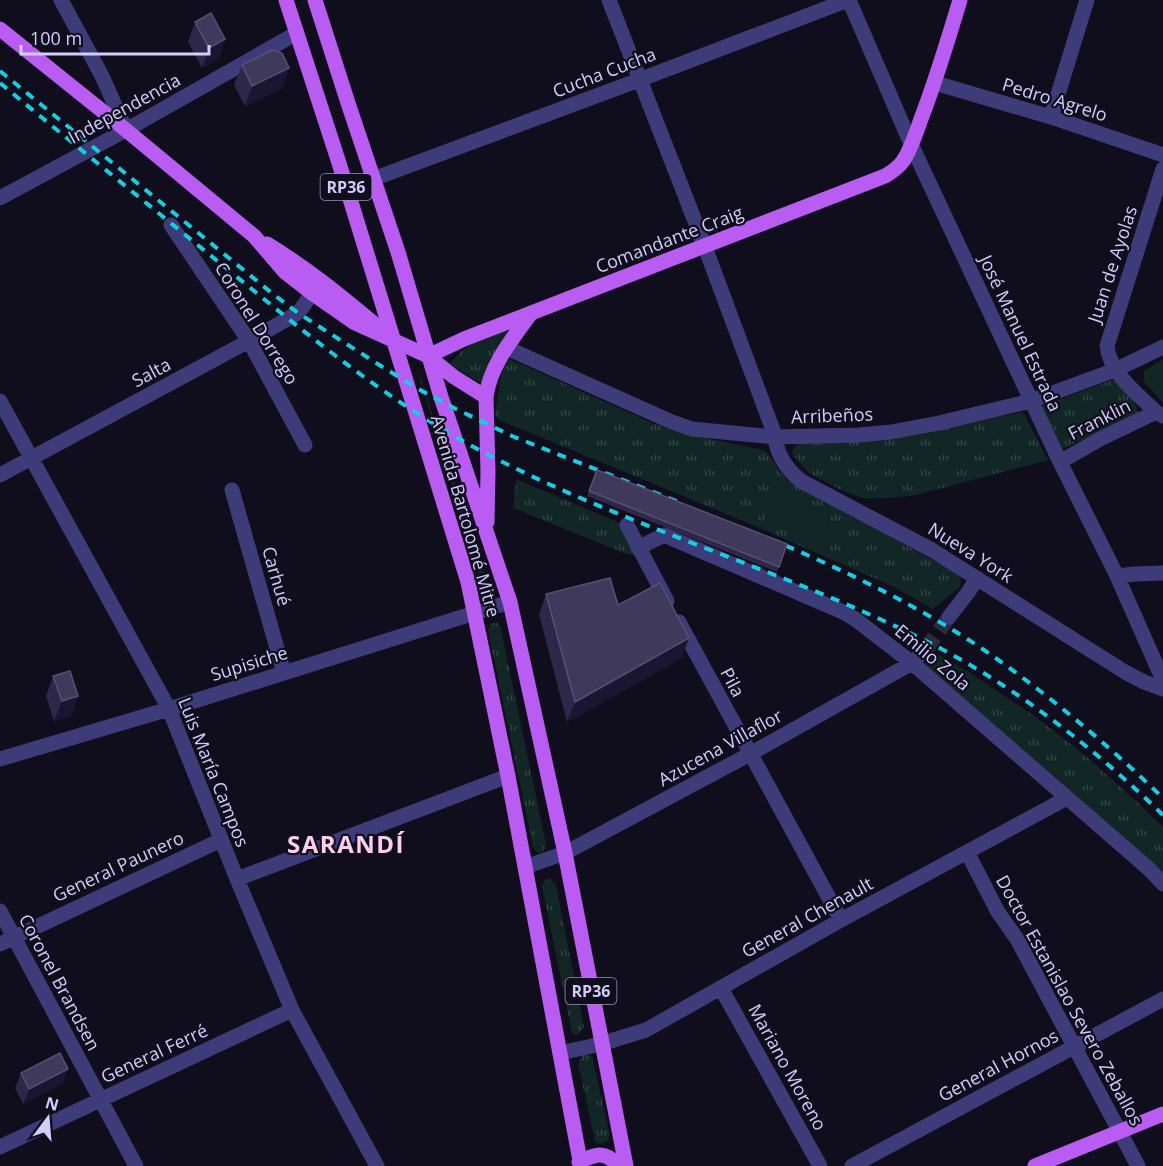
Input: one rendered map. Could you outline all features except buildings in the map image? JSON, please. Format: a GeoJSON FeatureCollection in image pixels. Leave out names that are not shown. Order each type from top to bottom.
{"type":"FeatureCollection","features":[{"type":"Feature","properties":{"kind":"main road","name":"Avenida Bartolomé Mitre"},"geometry":{"type":"LineString","coordinates":[[286,0],[394,340],[476,612],[560,1053],[578,1165]]}},
{"type":"Feature","properties":{"kind":"main road","name":"Avenida Bartolomé Mitre"},"geometry":{"type":"LineString","coordinates":[[315,0],[398,252],[428,356],[510,602],[565,853],[626,1166]]}},
{"type":"Feature","properties":{"kind":"main road","name":"Comandante Craig"},"geometry":{"type":"LineString","coordinates":[[428,356],[464,339],[885,176],[898,168],[911,144],[935,83],[960,0]]}},
{"type":"Feature","properties":{"kind":"main road"},"geometry":{"type":"LineString","coordinates":[[0,29],[254,236],[295,261],[394,340]]}},
{"type":"Feature","properties":{"kind":"main road"},"geometry":{"type":"LineString","coordinates":[[254,236],[285,272],[355,323],[428,356],[454,377],[486,397]]}},
{"type":"Feature","properties":{"kind":"main road"},"geometry":{"type":"LineString","coordinates":[[487,534],[487,385],[507,348],[531,313]]}},
{"type":"Feature","properties":{"kind":"main road"},"geometry":{"type":"LineString","coordinates":[[1035,1166],[1163,1114]]}},
{"type":"Feature","properties":{"kind":"main road"},"geometry":{"type":"LineString","coordinates":[[578,1165],[586,1159],[603,1155],[610,1157],[618,1166]]}},
{"type":"Feature","properties":{"kind":"street"},"geometry":{"type":"LineString","coordinates":[[61,0],[102,76],[126,130]]}},
{"type":"Feature","properties":{"kind":"street","name":"Nueva York"},"geometry":{"type":"LineString","coordinates":[[609,0],[705,247],[773,430],[782,461],[801,481],[905,535],[1125,672],[1163,689]]}},
{"type":"Feature","properties":{"kind":"street","name":"Cucha Cucha"},"geometry":{"type":"LineString","coordinates":[[373,179],[848,0]]}},
{"type":"Feature","properties":{"kind":"street","name":"José Manuel Estrada"},"geometry":{"type":"LineString","coordinates":[[848,0],[911,144],[1060,462],[1117,576],[1163,680]]}},
{"type":"Feature","properties":{"kind":"street"},"geometry":{"type":"LineString","coordinates":[[1051,117],[1087,0]]}},
{"type":"Feature","properties":{"kind":"street","name":"Independencia"},"geometry":{"type":"LineString","coordinates":[[0,198],[297,33]]}},
{"type":"Feature","properties":{"kind":"street","name":"Pedro Agrelo"},"geometry":{"type":"LineString","coordinates":[[935,83],[1051,117],[1163,155]]}},
{"type":"Feature","properties":{"kind":"street","name":"Juan de Ayolas"},"geometry":{"type":"LineString","coordinates":[[1115,370],[1110,361],[1107,346],[1163,169]]}},
{"type":"Feature","properties":{"kind":"street","name":"Coronel Dorrego"},"geometry":{"type":"LineString","coordinates":[[171,225],[249,341],[305,445]]}},
{"type":"Feature","properties":{"kind":"street","name":"Salta"},"geometry":{"type":"LineString","coordinates":[[0,475],[296,314],[312,293]]}},
{"type":"Feature","properties":{"kind":"street","name":"Arribeños"},"geometry":{"type":"LineString","coordinates":[[507,348],[692,429],[774,437],[875,434],[913,428],[1031,401],[1115,370],[1163,347]]}},
{"type":"Feature","properties":{"kind":"street"},"geometry":{"type":"LineString","coordinates":[[1115,370],[1160,414]]}},
{"type":"Feature","properties":{"kind":"street","name":"Luis María Campos"},"geometry":{"type":"LineString","coordinates":[[0,401],[169,709],[292,1010],[377,1166]]}},
{"type":"Feature","properties":{"kind":"street","name":"Franklin"},"geometry":{"type":"LineString","coordinates":[[1060,462],[1100,439],[1160,414]]}},
{"type":"Feature","properties":{"kind":"street","name":"Carhué"},"geometry":{"type":"LineString","coordinates":[[232,490],[284,673]]}},
{"type":"Feature","properties":{"kind":"street","name":"Pila"},"geometry":{"type":"LineString","coordinates":[[627,525],[841,920]]}},
{"type":"Feature","properties":{"kind":"street","name":"Emilio Zola"},"geometry":{"type":"LineString","coordinates":[[638,548],[664,535],[843,612],[912,663],[1149,869],[1163,884]]}},
{"type":"Feature","properties":{"kind":"street"},"geometry":{"type":"LineString","coordinates":[[1117,576],[1163,573]]}},
{"type":"Feature","properties":{"kind":"street"},"geometry":{"type":"LineString","coordinates":[[949,617],[977,578]]}},
{"type":"Feature","properties":{"kind":"street","name":"Supisiche"},"geometry":{"type":"LineString","coordinates":[[0,759],[169,709],[510,602]]}},
{"type":"Feature","properties":{"kind":"street","name":"Azucena Villaflor"},"geometry":{"type":"LineString","coordinates":[[525,867],[565,853],[750,754],[912,663],[926,649]]}},
{"type":"Feature","properties":{"kind":"street"},"geometry":{"type":"LineString","coordinates":[[237,879],[508,776]]}},
{"type":"Feature","properties":{"kind":"street","name":"General Chenault"},"geometry":{"type":"LineString","coordinates":[[560,1053],[601,1044],[646,1030],[841,920],[1067,798]]}},
{"type":"Feature","properties":{"kind":"street","name":"General Paunero"},"geometry":{"type":"LineString","coordinates":[[7,940],[221,840]]}},
{"type":"Feature","properties":{"kind":"street","name":"Doctor Estanislao Severo Zeballos"},"geometry":{"type":"LineString","coordinates":[[967,852],[998,912],[1017,939],[1138,1166]]}},
{"type":"Feature","properties":{"kind":"street","name":"Coronel Brandsen"},"geometry":{"type":"LineString","coordinates":[[0,911],[7,940],[101,1100],[136,1166]]}},
{"type":"Feature","properties":{"kind":"street","name":"Mariano Moreno"},"geometry":{"type":"LineString","coordinates":[[721,988],[820,1166]]}},
{"type":"Feature","properties":{"kind":"street","name":"General Hornos"},"geometry":{"type":"LineString","coordinates":[[852,1166],[1163,999]]}},
{"type":"Feature","properties":{"kind":"street","name":"General Ferré"},"geometry":{"type":"LineString","coordinates":[[0,1147],[292,1010]]}},
{"type":"Feature","properties":{"kind":"street","name":"Avenida Bartolomé Mitre"},"geometry":{"type":"LineString","coordinates":[[622,1148],[633,1166]]}},
{"type":"Feature","properties":{"kind":"green space"},"geometry":{"type":"Polygon","coordinates":[[[505,331],[507,335],[492,359],[482,384],[449,364],[472,343],[505,331]]]}},
{"type":"Feature","properties":{"kind":"green space"},"geometry":{"type":"Polygon","coordinates":[[[414,358],[485,574],[479,576],[414,358]]]}},
{"type":"Feature","properties":{"kind":"green space"},"geometry":{"type":"Polygon","coordinates":[[[508,359],[652,423],[691,435],[763,450],[768,453],[788,480],[956,573],[961,579],[960,587],[933,609],[892,586],[760,528],[497,419],[495,414],[503,364],[508,359]]]}},
{"type":"Feature","properties":{"kind":"green space"},"geometry":{"type":"Polygon","coordinates":[[[1163,359],[1163,403],[1144,382],[1144,371],[1163,359]]]}},
{"type":"Feature","properties":{"kind":"green space"},"geometry":{"type":"Polygon","coordinates":[[[1112,380],[1129,394],[1138,414],[1060,450],[1039,407],[1112,380]]]}},
{"type":"Feature","properties":{"kind":"green space"},"geometry":{"type":"Polygon","coordinates":[[[1023,412],[1048,460],[912,496],[865,499],[841,490],[809,473],[792,454],[793,448],[801,442],[882,441],[1023,412]]]}},
{"type":"Feature","properties":{"kind":"green space"},"geometry":{"type":"Polygon","coordinates":[[[516,479],[620,523],[637,556],[624,553],[513,508],[516,479]]]}},
{"type":"Feature","properties":{"kind":"green space"},"geometry":{"type":"Polygon","coordinates":[[[776,492],[831,516],[818,545],[764,521],[776,492]]]}},
{"type":"Feature","properties":{"kind":"green space"},"geometry":{"type":"Polygon","coordinates":[[[493,623],[500,625],[546,844],[543,853],[538,853],[533,847],[488,630],[493,623]]]}},
{"type":"Feature","properties":{"kind":"green space"},"geometry":{"type":"Polygon","coordinates":[[[934,652],[1036,717],[1086,756],[1163,827],[1163,874],[1054,776],[923,666],[934,652]]]}},
{"type":"Feature","properties":{"kind":"green space"},"geometry":{"type":"Polygon","coordinates":[[[550,879],[556,885],[584,1027],[578,1035],[572,1033],[542,886],[545,880],[550,879]]]}},
{"type":"Feature","properties":{"kind":"green space"},"geometry":{"type":"Polygon","coordinates":[[[583,1054],[592,1056],[610,1136],[608,1141],[603,1143],[595,1141],[578,1064],[583,1054]]]}},
{"type":"Feature","properties":{"kind":"tunnel"},"geometry":{"type":"LineString","coordinates":[[926,649],[949,617]]}},
{"type":"Feature","properties":{"kind":"railway"},"geometry":{"type":"LineString","coordinates":[[0,71],[273,294],[298,313],[381,366],[422,391],[512,436],[681,503]]}},
{"type":"Feature","properties":{"kind":"railway"},"geometry":{"type":"LineString","coordinates":[[0,83],[288,319],[352,368],[418,414],[487,454],[541,480],[651,527],[874,616],[960,659],[1022,698],[1081,742],[1163,815]]}},
{"type":"Feature","properties":{"kind":"railway"},"geometry":{"type":"LineString","coordinates":[[770,539],[880,589],[984,650],[1076,720],[1163,798]]}},
{"type":"Feature","properties":{"kind":"district","name":"SARANDÍ"},"geometry":{"type":"Point","coordinates":[346,843]}}]}
